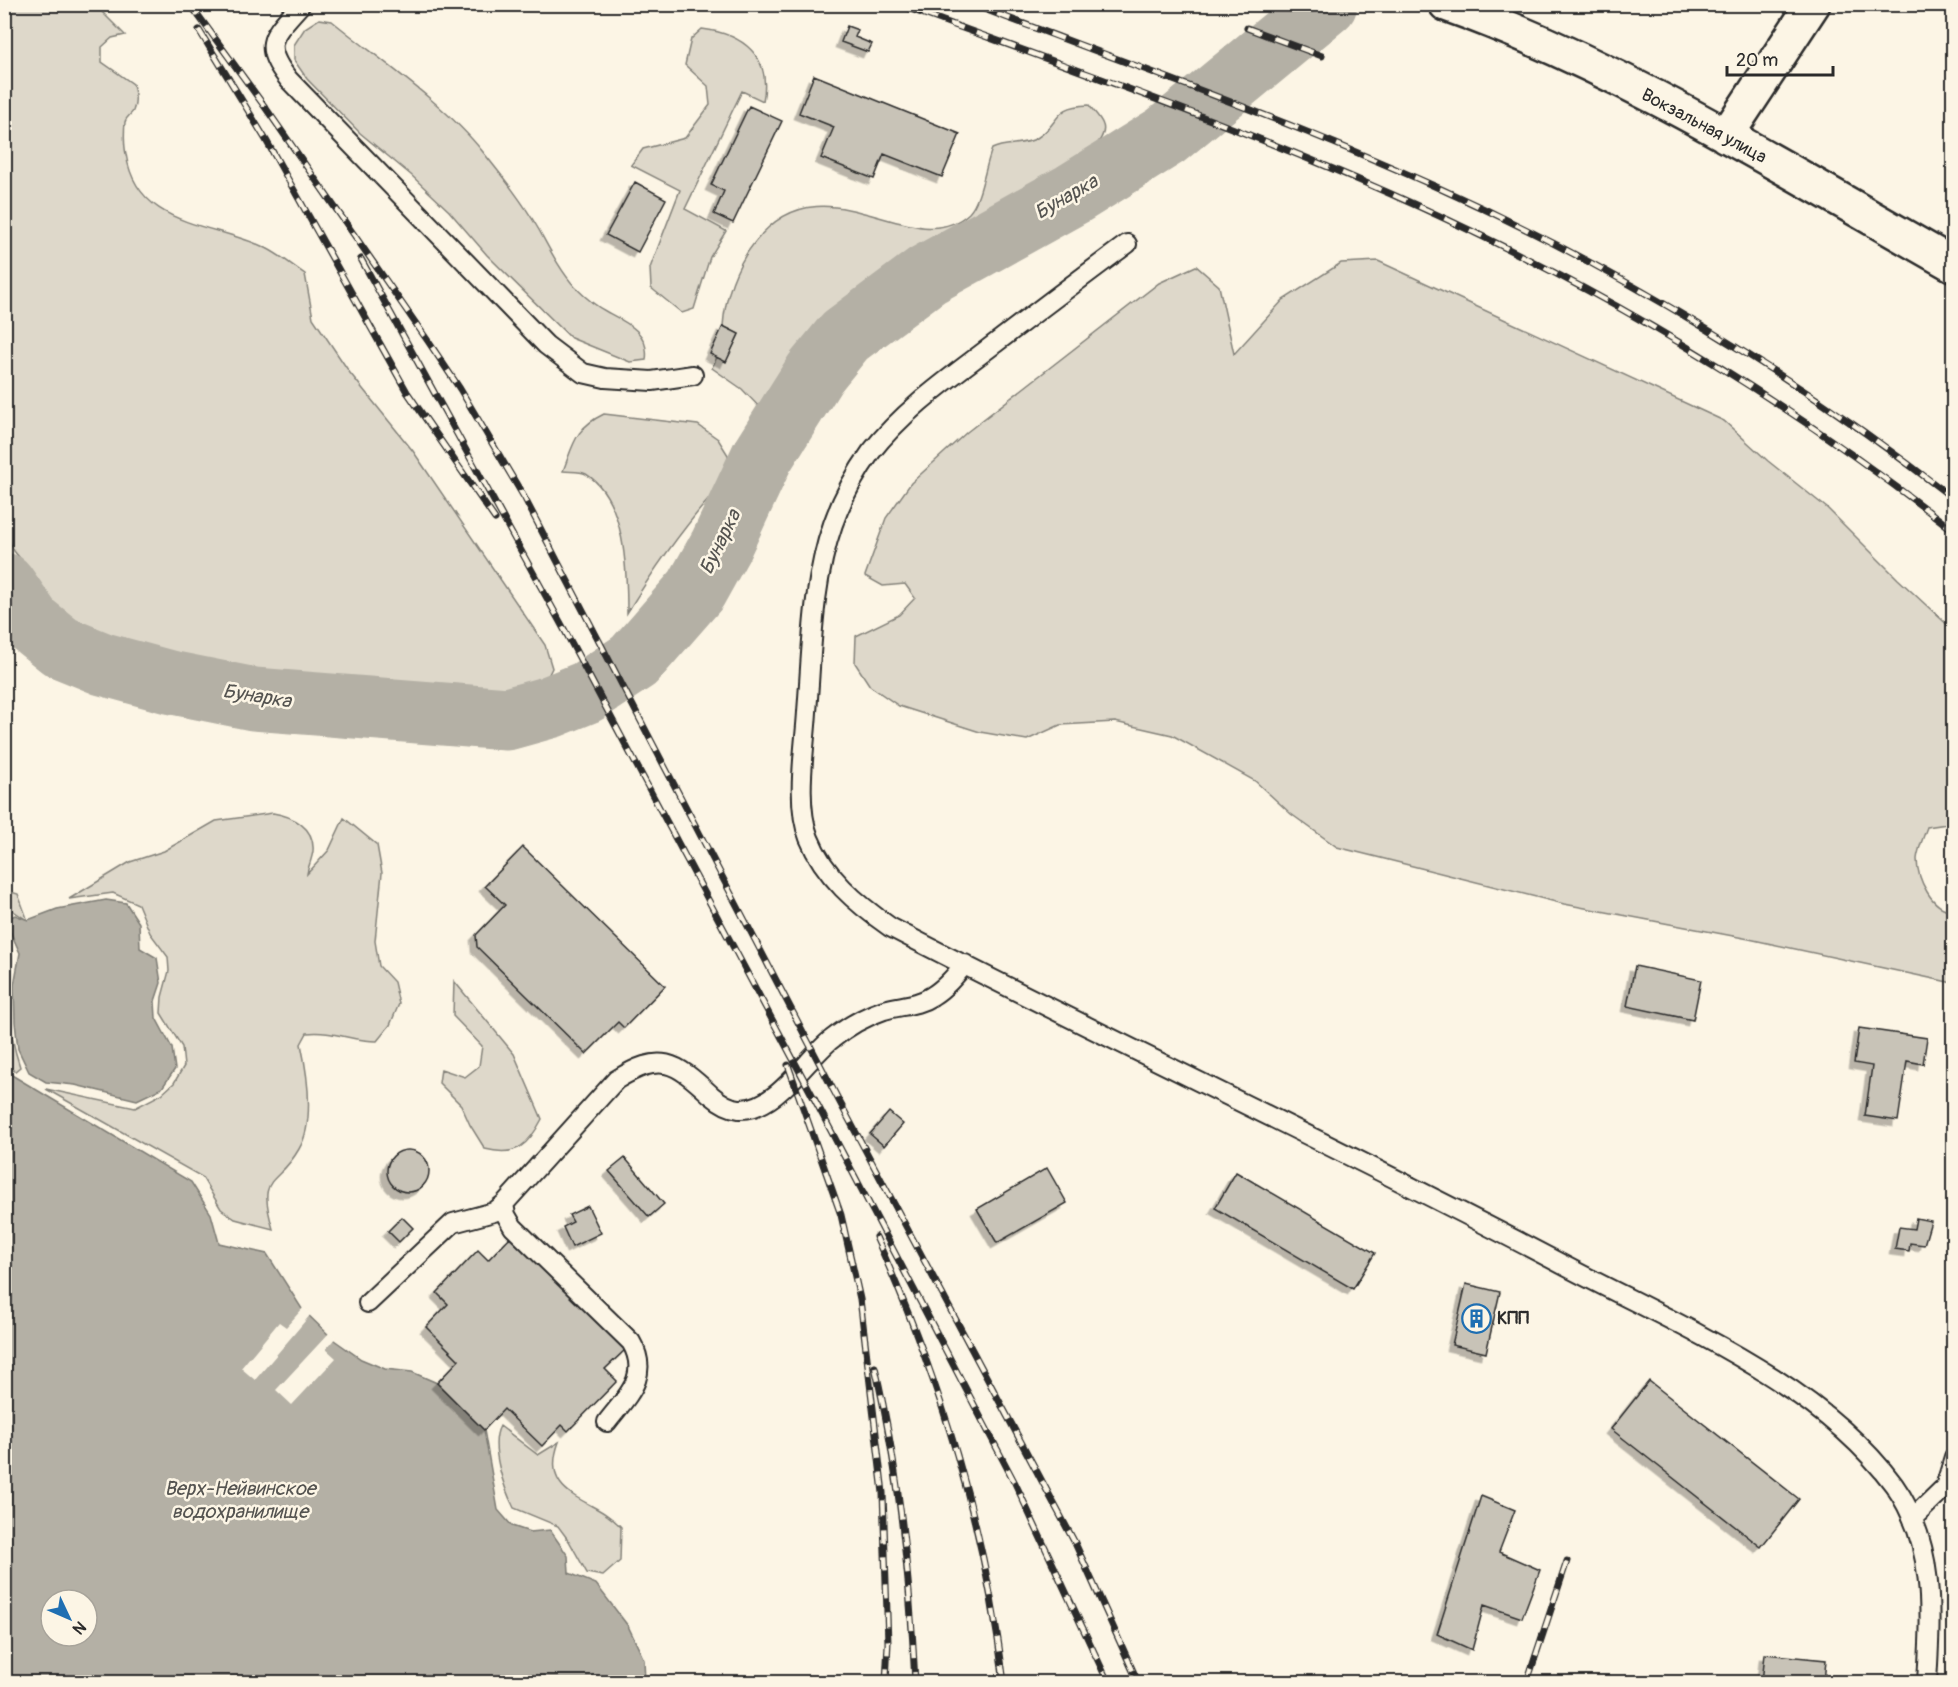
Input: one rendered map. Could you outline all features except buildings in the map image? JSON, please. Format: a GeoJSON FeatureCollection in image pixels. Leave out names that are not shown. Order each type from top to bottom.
{"type":"FeatureCollection","features":[{"type":"Feature","properties":{"kind":"street","name":"Вокзальная улица"},"geometry":{"type":"LineString","coordinates":[[1446,4],[1487,11],[1726,136],[1953,265]]}},
{"type":"Feature","properties":{"kind":"street"},"geometry":{"type":"LineString","coordinates":[[1726,136],[1813,4]]}},
{"type":"Feature","properties":{"kind":"lane"},"geometry":{"type":"LineString","coordinates":[[301,4],[278,31],[271,46],[274,62],[546,345],[583,373],[605,378],[652,381],[693,375]]}},
{"type":"Feature","properties":{"kind":"lane"},"geometry":{"type":"LineString","coordinates":[[1127,244],[937,387],[897,421],[870,454],[849,487],[833,525],[816,599],[803,772],[804,814],[808,836],[823,865],[864,909],[890,927],[1501,1232],[1760,1370],[1805,1401],[1869,1456],[1895,1487],[1913,1518],[1930,1581],[1928,1683]]}},
{"type":"Feature","properties":{"kind":"lane"},"geometry":{"type":"LineString","coordinates":[[368,1304],[453,1223],[494,1212],[504,1204],[616,1080],[630,1071],[645,1065],[670,1064],[682,1068],[726,1105],[739,1109],[753,1106],[768,1100],[784,1088],[830,1040],[850,1027],[883,1011],[915,1005],[932,996],[946,986],[965,964]]}},
{"type":"Feature","properties":{"kind":"lane"},"geometry":{"type":"LineString","coordinates":[[504,1204],[506,1215],[513,1227],[631,1342],[639,1356],[640,1368],[634,1385],[607,1422]]}},
{"type":"Feature","properties":{"kind":"lane"},"geometry":{"type":"LineString","coordinates":[[1913,1518],[1945,1487],[1953,1458]]}},
{"type":"Feature","properties":{"kind":"shaded area"},"geometry":{"type":"Polygon","coordinates":[[[5,4],[95,5],[125,35],[112,38],[102,47],[102,62],[133,84],[135,104],[126,120],[124,134],[125,151],[133,178],[145,196],[161,209],[180,219],[266,248],[305,274],[313,318],[350,373],[413,451],[545,645],[552,668],[545,682],[527,689],[416,686],[252,672],[139,646],[89,630],[39,596],[28,568],[14,551],[5,532],[5,4]]]}},
{"type":"Feature","properties":{"kind":"shaded area"},"geometry":{"type":"Polygon","coordinates":[[[319,19],[332,21],[411,83],[468,134],[520,200],[560,267],[575,287],[594,304],[623,320],[641,336],[645,343],[646,360],[630,362],[571,338],[487,255],[449,211],[411,175],[360,133],[307,79],[294,60],[294,45],[305,28],[319,19]]]}},
{"type":"Feature","properties":{"kind":"shaded area"},"geometry":{"type":"Polygon","coordinates":[[[702,29],[730,36],[751,50],[763,71],[765,85],[763,101],[742,91],[685,209],[726,231],[710,257],[694,309],[682,313],[651,288],[650,268],[680,190],[631,165],[643,149],[685,138],[710,105],[708,86],[685,65],[691,39],[702,29]]]}},
{"type":"Feature","properties":{"kind":"shaded area"},"geometry":{"type":"Polygon","coordinates":[[[1089,105],[1103,125],[1101,139],[1096,146],[1062,173],[921,256],[868,294],[838,320],[816,344],[801,362],[780,396],[769,407],[762,410],[742,389],[712,368],[717,357],[726,361],[739,334],[723,326],[726,304],[737,271],[755,242],[782,217],[810,207],[839,207],[922,227],[947,226],[969,213],[973,208],[992,149],[1037,138],[1069,108],[1089,105]]]}},
{"type":"Feature","properties":{"kind":"shaded area"},"geometry":{"type":"Polygon","coordinates":[[[1378,261],[1724,421],[1768,461],[1827,508],[1953,630],[1953,823],[1927,827],[1917,859],[1927,892],[1939,905],[1953,910],[1953,983],[1749,939],[1564,904],[1337,847],[1291,814],[1255,781],[1172,735],[1115,722],[1060,725],[1027,740],[980,732],[899,706],[870,686],[855,663],[856,636],[899,615],[915,598],[905,584],[883,586],[865,576],[886,518],[911,483],[967,432],[1159,283],[1196,266],[1219,286],[1234,354],[1283,300],[1341,263],[1378,261]]]}},
{"type":"Feature","properties":{"kind":"shaded area"},"geometry":{"type":"Polygon","coordinates":[[[604,414],[698,425],[718,439],[728,455],[730,476],[675,541],[627,613],[622,538],[609,500],[599,485],[586,474],[563,471],[573,444],[581,431],[594,419],[604,414]]]}},
{"type":"Feature","properties":{"kind":"shaded area"},"geometry":{"type":"Polygon","coordinates":[[[273,813],[295,820],[310,835],[313,851],[307,874],[329,850],[344,818],[377,845],[382,873],[375,941],[379,966],[394,982],[399,1004],[390,1025],[377,1041],[325,1033],[307,1033],[301,1044],[307,1082],[307,1125],[299,1149],[271,1182],[268,1189],[268,1211],[273,1229],[235,1219],[221,1209],[202,1177],[46,1089],[135,1108],[162,1094],[174,1083],[184,1066],[182,1047],[161,1013],[162,997],[169,971],[168,957],[150,933],[138,904],[113,893],[69,899],[130,862],[164,851],[216,821],[273,813]]]}},
{"type":"Feature","properties":{"kind":"shaded area"},"geometry":{"type":"Polygon","coordinates":[[[11,892],[18,894],[28,921],[12,910],[5,915],[4,894],[11,892]]]}},
{"type":"Feature","properties":{"kind":"shaded area"},"geometry":{"type":"Polygon","coordinates":[[[5,936],[12,957],[8,986],[9,1013],[20,1067],[15,1071],[5,1066],[5,936]]]}},
{"type":"Feature","properties":{"kind":"shaded area"},"geometry":{"type":"Polygon","coordinates":[[[454,981],[514,1054],[542,1119],[532,1136],[513,1150],[485,1149],[461,1105],[439,1083],[441,1069],[465,1077],[479,1066],[482,1046],[453,1016],[454,981]]]}},
{"type":"Feature","properties":{"kind":"shaded area"},"geometry":{"type":"Polygon","coordinates":[[[500,1426],[538,1455],[559,1442],[555,1461],[556,1475],[563,1486],[572,1495],[610,1517],[621,1527],[620,1561],[603,1576],[587,1573],[558,1526],[514,1508],[499,1467],[496,1444],[500,1426]]]}},
{"type":"Feature","properties":{"kind":"water"},"geometry":{"type":"Polygon","coordinates":[[[106,900],[126,903],[139,923],[140,948],[157,958],[161,983],[155,1001],[156,1018],[172,1048],[175,1069],[162,1088],[137,1100],[75,1085],[46,1082],[29,1072],[18,1049],[14,985],[20,953],[5,920],[15,915],[28,920],[57,909],[106,900]]]}},
{"type":"Feature","properties":{"kind":"water","name":"Верх-Нейвинское водохранилище"},"geometry":{"type":"Polygon","coordinates":[[[5,1071],[191,1182],[211,1214],[219,1243],[267,1254],[302,1309],[334,1340],[361,1359],[385,1369],[412,1372],[437,1383],[484,1430],[498,1510],[512,1526],[530,1532],[550,1530],[568,1556],[569,1573],[596,1584],[628,1626],[644,1660],[645,1682],[5,1682],[5,1071]]]}},
{"type":"Feature","properties":{"kind":"pier"},"geometry":{"type":"Polygon","coordinates":[[[304,1307],[311,1314],[255,1380],[241,1368],[279,1322],[286,1327],[304,1307]]]}},
{"type":"Feature","properties":{"kind":"pier"},"geometry":{"type":"Polygon","coordinates":[[[330,1332],[336,1337],[326,1349],[336,1358],[292,1405],[276,1390],[330,1332]]]}},
{"type":"Feature","properties":{"kind":"waterway","name":"Бунарка"},"geometry":{"type":"LineString","coordinates":[[4,584],[31,623],[61,647],[103,664],[169,682],[254,699],[507,719],[550,707],[587,692],[634,661],[696,590],[721,545],[762,457],[815,373],[845,336],[927,275],[1073,194],[1166,136],[1326,4]]}},
{"type":"Feature","properties":{"kind":"railway"},"geometry":{"type":"LineString","coordinates":[[190,4],[265,107],[428,341],[460,389],[524,497],[837,1097],[1075,1543],[1138,1682]]}},
{"type":"Feature","properties":{"kind":"railway"},"geometry":{"type":"LineString","coordinates":[[897,4],[1278,146],[1353,177],[1500,245],[1619,308],[1734,376],[1846,451],[1954,531]]}},
{"type":"Feature","properties":{"kind":"railway"},"geometry":{"type":"LineString","coordinates":[[971,4],[1325,139],[1507,220],[1641,290],[1771,369],[1896,455],[1954,499]]}},
{"type":"Feature","properties":{"kind":"railway"},"geometry":{"type":"LineString","coordinates":[[1247,28],[1322,56]]}},
{"type":"Feature","properties":{"kind":"railway"},"geometry":{"type":"LineString","coordinates":[[199,30],[266,140],[407,392],[495,519]]}},
{"type":"Feature","properties":{"kind":"railway"},"geometry":{"type":"LineString","coordinates":[[361,259],[564,629],[817,1104],[1015,1483],[1108,1682]]}},
{"type":"Feature","properties":{"kind":"railway"},"geometry":{"type":"LineString","coordinates":[[788,1065],[841,1215],[860,1299],[883,1493],[888,1643],[886,1682]]}},
{"type":"Feature","properties":{"kind":"railway"},"geometry":{"type":"LineString","coordinates":[[876,1237],[921,1345],[957,1455],[985,1566],[1004,1682]]}},
{"type":"Feature","properties":{"kind":"railway"},"geometry":{"type":"LineString","coordinates":[[875,1367],[897,1484],[910,1603],[915,1682]]}},
{"type":"Feature","properties":{"kind":"railway"},"geometry":{"type":"LineString","coordinates":[[1527,1682],[1567,1561]]}},
{"type":"Feature","properties":{"kind":"place","name":"КПП"},"geometry":{"type":"Point","coordinates":[1476,1318]}}]}
